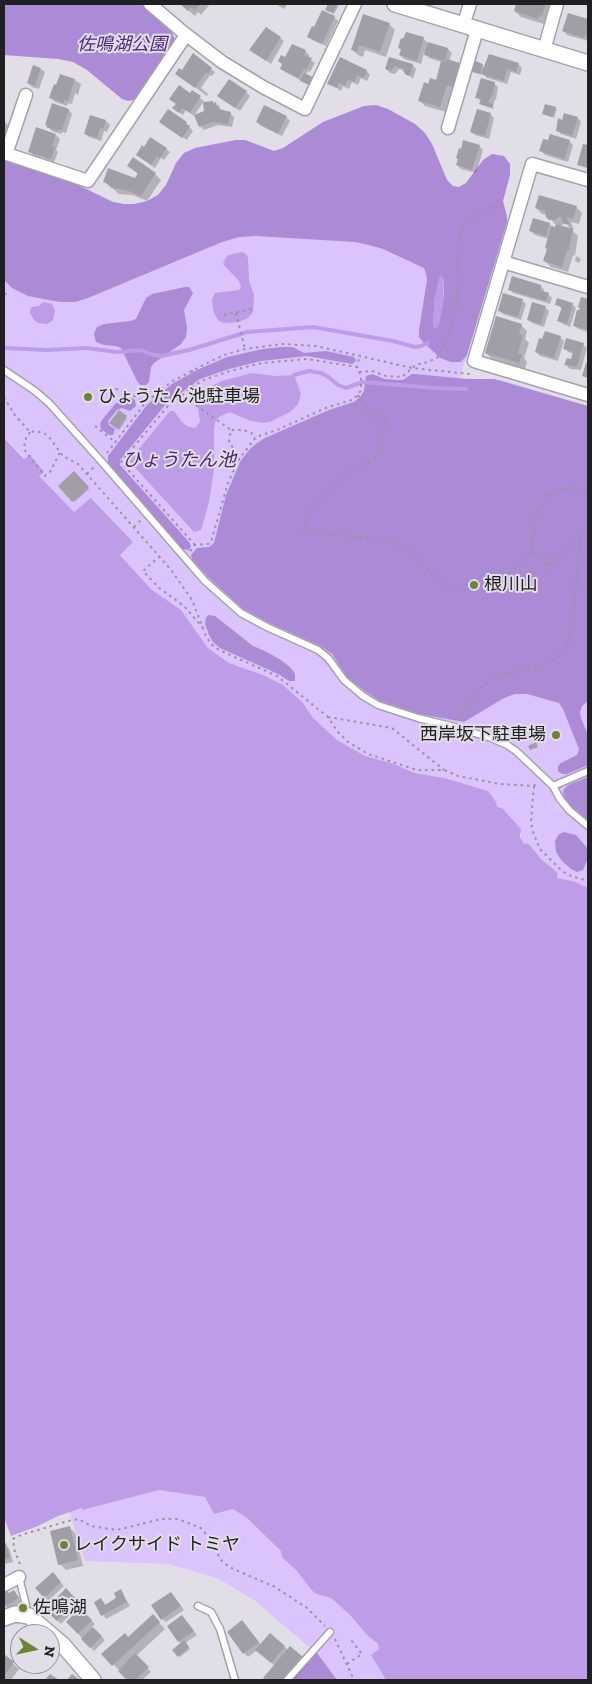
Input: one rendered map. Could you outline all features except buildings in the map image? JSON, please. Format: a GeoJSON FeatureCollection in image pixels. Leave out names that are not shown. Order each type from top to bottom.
{"type":"FeatureCollection","features":[{"type":"Feature","properties":{"kind":"street"},"geometry":{"type":"LineString","coordinates":[[150,4],[186,35],[242,75],[305,109],[354,4]]}},
{"type":"Feature","properties":{"kind":"street"},"geometry":{"type":"LineString","coordinates":[[395,4],[588,63]]}},
{"type":"Feature","properties":{"kind":"street"},"geometry":{"type":"LineString","coordinates":[[448,128],[470,28],[470,4]]}},
{"type":"Feature","properties":{"kind":"street"},"geometry":{"type":"LineString","coordinates":[[544,50],[557,4]]}},
{"type":"Feature","properties":{"kind":"street"},"geometry":{"type":"LineString","coordinates":[[26,95],[5,154],[88,181],[186,35]]}},
{"type":"Feature","properties":{"kind":"street"},"geometry":{"type":"LineString","coordinates":[[588,180],[532,164],[474,361],[588,395]]}},
{"type":"Feature","properties":{"kind":"street"},"geometry":{"type":"LineString","coordinates":[[503,262],[588,287]]}},
{"type":"Feature","properties":{"kind":"street"},"geometry":{"type":"LineString","coordinates":[[4,1585],[19,1577]]}},
{"type":"Feature","properties":{"kind":"street"},"geometry":{"type":"LineString","coordinates":[[4,1618],[15,1614],[25,1615],[35,1620],[63,1645],[93,1680]]}},
{"type":"Feature","properties":{"kind":"lane"},"geometry":{"type":"LineString","coordinates":[[4,370],[49,403],[102,461],[205,582],[240,613],[318,650],[328,658],[344,680],[363,696],[378,705],[418,718],[455,726],[507,745],[516,751],[553,786],[569,810],[588,826]]}},
{"type":"Feature","properties":{"kind":"lane"},"geometry":{"type":"LineString","coordinates":[[553,786],[588,771]]}},
{"type":"Feature","properties":{"kind":"lane"},"geometry":{"type":"LineString","coordinates":[[19,1577],[26,1605],[25,1615]]}},
{"type":"Feature","properties":{"kind":"lane"},"geometry":{"type":"LineString","coordinates":[[198,1606],[211,1612],[220,1629],[235,1680]]}},
{"type":"Feature","properties":{"kind":"lane"},"geometry":{"type":"LineString","coordinates":[[287,1680],[330,1632]]}},
{"type":"Feature","properties":{"kind":"path"},"geometry":{"type":"LineString","coordinates":[[359,372],[372,371],[386,376],[402,377],[417,364],[437,358],[446,342],[456,311],[458,241],[464,224],[480,211],[498,205]]}},
{"type":"Feature","properties":{"kind":"path"},"geometry":{"type":"LineString","coordinates":[[4,294],[10,293]]}},
{"type":"Feature","properties":{"kind":"path"},"geometry":{"type":"LineString","coordinates":[[224,316],[252,309]]}},
{"type":"Feature","properties":{"kind":"path"},"geometry":{"type":"LineString","coordinates":[[236,313],[244,348]]}},
{"type":"Feature","properties":{"kind":"path"},"geometry":{"type":"LineString","coordinates":[[102,461],[145,403],[171,382],[192,370],[244,348],[299,344],[360,355],[412,368],[467,374],[485,373],[488,366]]}},
{"type":"Feature","properties":{"kind":"path"},"geometry":{"type":"LineString","coordinates":[[184,558],[195,545],[211,542],[224,494],[239,459],[256,437],[277,430],[328,407],[352,400],[358,395],[361,383],[357,367],[360,355]]}},
{"type":"Feature","properties":{"kind":"path"},"geometry":{"type":"LineString","coordinates":[[195,545],[121,462],[168,406],[201,381],[262,363],[307,358],[357,367]]}},
{"type":"Feature","properties":{"kind":"path"},"geometry":{"type":"LineString","coordinates":[[192,370],[191,404],[197,406],[231,430]]}},
{"type":"Feature","properties":{"kind":"path"},"geometry":{"type":"LineString","coordinates":[[108,400],[116,390],[128,392],[145,403]]}},
{"type":"Feature","properties":{"kind":"path"},"geometry":{"type":"LineString","coordinates":[[358,395],[370,416],[385,416],[381,455],[370,462],[353,466],[338,484],[310,509],[304,529],[311,532],[391,540],[411,550],[440,583],[456,587],[510,573],[522,563],[531,552],[537,513],[550,494],[560,489],[574,488],[588,495]]}},
{"type":"Feature","properties":{"kind":"path"},"geometry":{"type":"LineString","coordinates":[[4,397],[14,414],[30,432]]}},
{"type":"Feature","properties":{"kind":"path"},"geometry":{"type":"LineString","coordinates":[[95,426],[115,442]]}},
{"type":"Feature","properties":{"kind":"path"},"geometry":{"type":"LineString","coordinates":[[231,430],[236,428],[250,432],[256,437]]}},
{"type":"Feature","properties":{"kind":"path"},"geometry":{"type":"LineString","coordinates":[[231,430],[229,441],[239,459]]}},
{"type":"Feature","properties":{"kind":"path"},"geometry":{"type":"LineString","coordinates":[[30,432],[44,433],[63,456],[78,464],[160,556],[188,591],[211,644],[226,655],[276,676],[328,717],[337,732],[348,742],[368,754],[417,770],[444,770]]}},
{"type":"Feature","properties":{"kind":"path"},"geometry":{"type":"LineString","coordinates":[[30,432],[24,444],[26,452],[46,476],[60,452]]}},
{"type":"Feature","properties":{"kind":"path"},"geometry":{"type":"LineString","coordinates":[[531,552],[545,558],[546,569],[588,527]]}},
{"type":"Feature","properties":{"kind":"path"},"geometry":{"type":"LineString","coordinates":[[455,726],[474,694],[490,680],[510,673],[535,669],[552,661],[566,649],[573,615],[581,536]]}},
{"type":"Feature","properties":{"kind":"path"},"geometry":{"type":"LineString","coordinates":[[160,556],[143,571],[158,588],[189,611],[204,629]]}},
{"type":"Feature","properties":{"kind":"path"},"geometry":{"type":"LineString","coordinates":[[328,717],[392,728],[444,770],[458,776],[480,781],[534,786],[544,778]]}},
{"type":"Feature","properties":{"kind":"path"},"geometry":{"type":"LineString","coordinates":[[534,786],[531,821],[540,849],[562,871],[588,881]]}},
{"type":"Feature","properties":{"kind":"path"},"geometry":{"type":"LineString","coordinates":[[19,1577],[24,1576],[14,1549],[13,1539],[21,1534],[78,1519],[91,1526],[117,1530],[161,1520],[178,1519],[200,1528],[210,1538],[221,1560],[229,1567],[275,1587],[307,1608],[330,1632],[354,1680]]}},
{"type":"Feature","properties":{"kind":"path"},"geometry":{"type":"LineString","coordinates":[[347,1664],[362,1654],[350,1639]]}},
{"type":"Feature","properties":{"kind":"shaded area"},"geometry":{"type":"Polygon","coordinates":[[[376,105],[388,109],[415,124],[425,133],[432,144],[447,180],[453,186],[459,187],[466,183],[483,160],[492,154],[504,156],[510,164],[510,175],[503,201],[507,222],[460,378],[502,380],[588,406],[588,888],[573,881],[557,878],[558,873],[541,859],[528,843],[524,845],[521,839],[521,829],[497,807],[444,778],[415,773],[391,763],[365,756],[337,740],[313,718],[303,703],[283,685],[263,675],[229,663],[208,648],[181,610],[152,590],[120,554],[133,542],[92,498],[74,513],[4,438],[4,159],[70,181],[113,202],[134,204],[147,201],[158,195],[166,185],[176,163],[184,153],[195,148],[245,140],[274,151],[283,148],[323,122],[364,106],[376,105]]]}},
{"type":"Feature","properties":{"kind":"shaded area"},"geometry":{"type":"Polygon","coordinates":[[[159,1490],[205,1497],[214,1514],[233,1509],[247,1518],[282,1551],[282,1557],[296,1570],[314,1593],[331,1598],[378,1644],[379,1649],[371,1655],[386,1680],[337,1680],[316,1653],[254,1600],[217,1578],[169,1564],[85,1561],[69,1512],[159,1490]]]}},
{"type":"Feature","properties":{"kind":"green space","name":"佐鳴湖公園"},"geometry":{"type":"Polygon","coordinates":[[[4,4],[141,4],[172,32],[175,40],[138,97],[128,101],[122,99],[87,70],[73,62],[4,55],[4,4]]]}},
{"type":"Feature","properties":{"kind":"green space"},"geometry":{"type":"Polygon","coordinates":[[[376,105],[388,109],[415,124],[425,133],[432,144],[447,180],[453,186],[459,187],[466,183],[483,160],[492,154],[504,156],[510,164],[510,175],[503,201],[507,222],[467,355],[461,362],[451,362],[440,358],[419,337],[427,280],[424,268],[383,249],[355,242],[256,236],[239,237],[222,242],[75,302],[60,302],[28,296],[12,288],[4,280],[4,159],[70,181],[113,202],[134,204],[147,201],[158,195],[166,185],[176,163],[184,153],[195,148],[245,140],[274,151],[283,148],[323,122],[364,106],[376,105]],[[444,279],[435,296],[433,325],[439,324],[444,295],[444,279]]]}},
{"type":"Feature","properties":{"kind":"green space"},"geometry":{"type":"Polygon","coordinates":[[[189,287],[193,293],[184,310],[187,328],[186,337],[181,344],[154,363],[151,367],[149,382],[146,385],[140,385],[121,348],[96,342],[94,334],[97,327],[104,324],[136,319],[146,298],[152,294],[189,287]]]}},
{"type":"Feature","properties":{"kind":"green space"},"geometry":{"type":"Polygon","coordinates":[[[282,347],[293,347],[304,353],[326,351],[354,357],[356,361],[352,364],[307,356],[261,361],[200,379],[166,404],[120,460],[120,465],[189,542],[191,546],[189,550],[182,549],[108,463],[108,456],[147,405],[172,384],[197,370],[227,357],[282,347]]]}},
{"type":"Feature","properties":{"kind":"green space"},"geometry":{"type":"Polygon","coordinates":[[[372,374],[385,379],[398,380],[403,380],[412,374],[467,379],[494,379],[588,406],[588,701],[582,706],[580,712],[588,735],[588,765],[567,774],[562,774],[558,771],[558,766],[577,755],[579,749],[559,703],[527,694],[515,694],[504,698],[464,722],[419,714],[380,701],[347,677],[332,654],[320,646],[243,609],[192,560],[191,555],[197,548],[209,547],[214,543],[226,495],[241,460],[250,449],[265,438],[329,410],[354,402],[364,391],[366,376],[372,374]]]}},
{"type":"Feature","properties":{"kind":"green space"},"geometry":{"type":"Polygon","coordinates":[[[131,398],[135,400],[136,406],[130,411],[122,408],[117,410],[108,421],[109,425],[115,429],[113,435],[109,435],[101,429],[100,424],[102,420],[115,404],[124,399],[131,398]]]}},
{"type":"Feature","properties":{"kind":"green space"},"geometry":{"type":"Polygon","coordinates":[[[209,615],[215,616],[253,646],[281,660],[295,674],[295,681],[289,681],[278,674],[220,648],[213,642],[205,624],[206,617],[209,615]]]}},
{"type":"Feature","properties":{"kind":"green space"},"geometry":{"type":"Polygon","coordinates":[[[588,777],[588,820],[572,807],[563,794],[564,789],[568,785],[588,777]]]}},
{"type":"Feature","properties":{"kind":"green space"},"geometry":{"type":"Polygon","coordinates":[[[564,832],[576,835],[588,849],[588,858],[583,870],[577,872],[571,869],[556,852],[555,841],[559,834],[564,832]]]}},
{"type":"Feature","properties":{"kind":"green space"},"geometry":{"type":"Polygon","coordinates":[[[317,1653],[337,1680],[292,1680],[317,1653]]]}},
{"type":"Feature","properties":{"kind":"water"},"geometry":{"type":"Polygon","coordinates":[[[242,252],[248,258],[249,280],[254,295],[253,312],[248,318],[239,322],[224,323],[216,317],[212,299],[215,293],[239,290],[241,287],[239,281],[223,264],[229,255],[242,252]]]}},
{"type":"Feature","properties":{"kind":"water"},"geometry":{"type":"Polygon","coordinates":[[[442,276],[444,279],[443,306],[439,324],[435,329],[433,325],[435,296],[439,277],[442,276]]]}},
{"type":"Feature","properties":{"kind":"water"},"geometry":{"type":"Polygon","coordinates":[[[43,302],[52,304],[55,310],[53,320],[47,324],[38,323],[30,313],[31,307],[39,306],[43,302]]]}},
{"type":"Feature","properties":{"kind":"water","name":"ひょうたん池"},"geometry":{"type":"Polygon","coordinates":[[[252,373],[275,376],[294,375],[301,394],[298,404],[290,412],[270,422],[262,423],[248,420],[230,412],[219,417],[215,422],[214,430],[214,468],[209,502],[201,530],[194,532],[129,461],[170,411],[174,411],[187,426],[195,428],[200,422],[197,400],[206,389],[222,381],[252,373]]]}},
{"type":"Feature","properties":{"kind":"water"},"geometry":{"type":"Polygon","coordinates":[[[4,438],[24,459],[30,455],[44,472],[39,476],[74,512],[91,498],[133,542],[120,555],[152,590],[181,610],[208,648],[229,663],[263,675],[283,685],[303,703],[313,718],[337,740],[365,756],[391,763],[415,773],[444,778],[488,791],[496,802],[497,807],[502,808],[521,829],[520,837],[524,844],[528,843],[541,859],[558,873],[557,878],[573,881],[588,888],[588,1680],[386,1680],[371,1655],[379,1649],[378,1644],[367,1635],[350,1615],[331,1598],[314,1593],[296,1570],[282,1557],[281,1551],[247,1518],[233,1509],[214,1514],[205,1497],[159,1490],[82,1510],[82,1508],[11,1536],[4,1517],[4,438]]]}},
{"type":"Feature","properties":{"kind":"waterway"},"geometry":{"type":"LineString","coordinates":[[4,348],[47,350],[86,348],[117,352],[141,350],[161,356],[189,350],[247,332],[313,327],[393,341],[415,347],[428,343]]}},
{"type":"Feature","properties":{"kind":"waterway"},"geometry":{"type":"LineString","coordinates":[[294,375],[309,371],[321,373],[338,385],[346,388],[363,382],[466,389]]}},
{"type":"Feature","properties":{"kind":"place","name":"ひょうたん池駐車場"},"geometry":{"type":"Point","coordinates":[88,397]}},
{"type":"Feature","properties":{"kind":"place","name":"根川山"},"geometry":{"type":"Point","coordinates":[474,585]}},
{"type":"Feature","properties":{"kind":"place","name":"西岸坂下駐車場"},"geometry":{"type":"Point","coordinates":[556,735]}},
{"type":"Feature","properties":{"kind":"place","name":"レイクサイド トミヤ"},"geometry":{"type":"Point","coordinates":[64,1545]}},
{"type":"Feature","properties":{"kind":"place","name":"佐鳴湖"},"geometry":{"type":"Point","coordinates":[23,1608]}}]}
